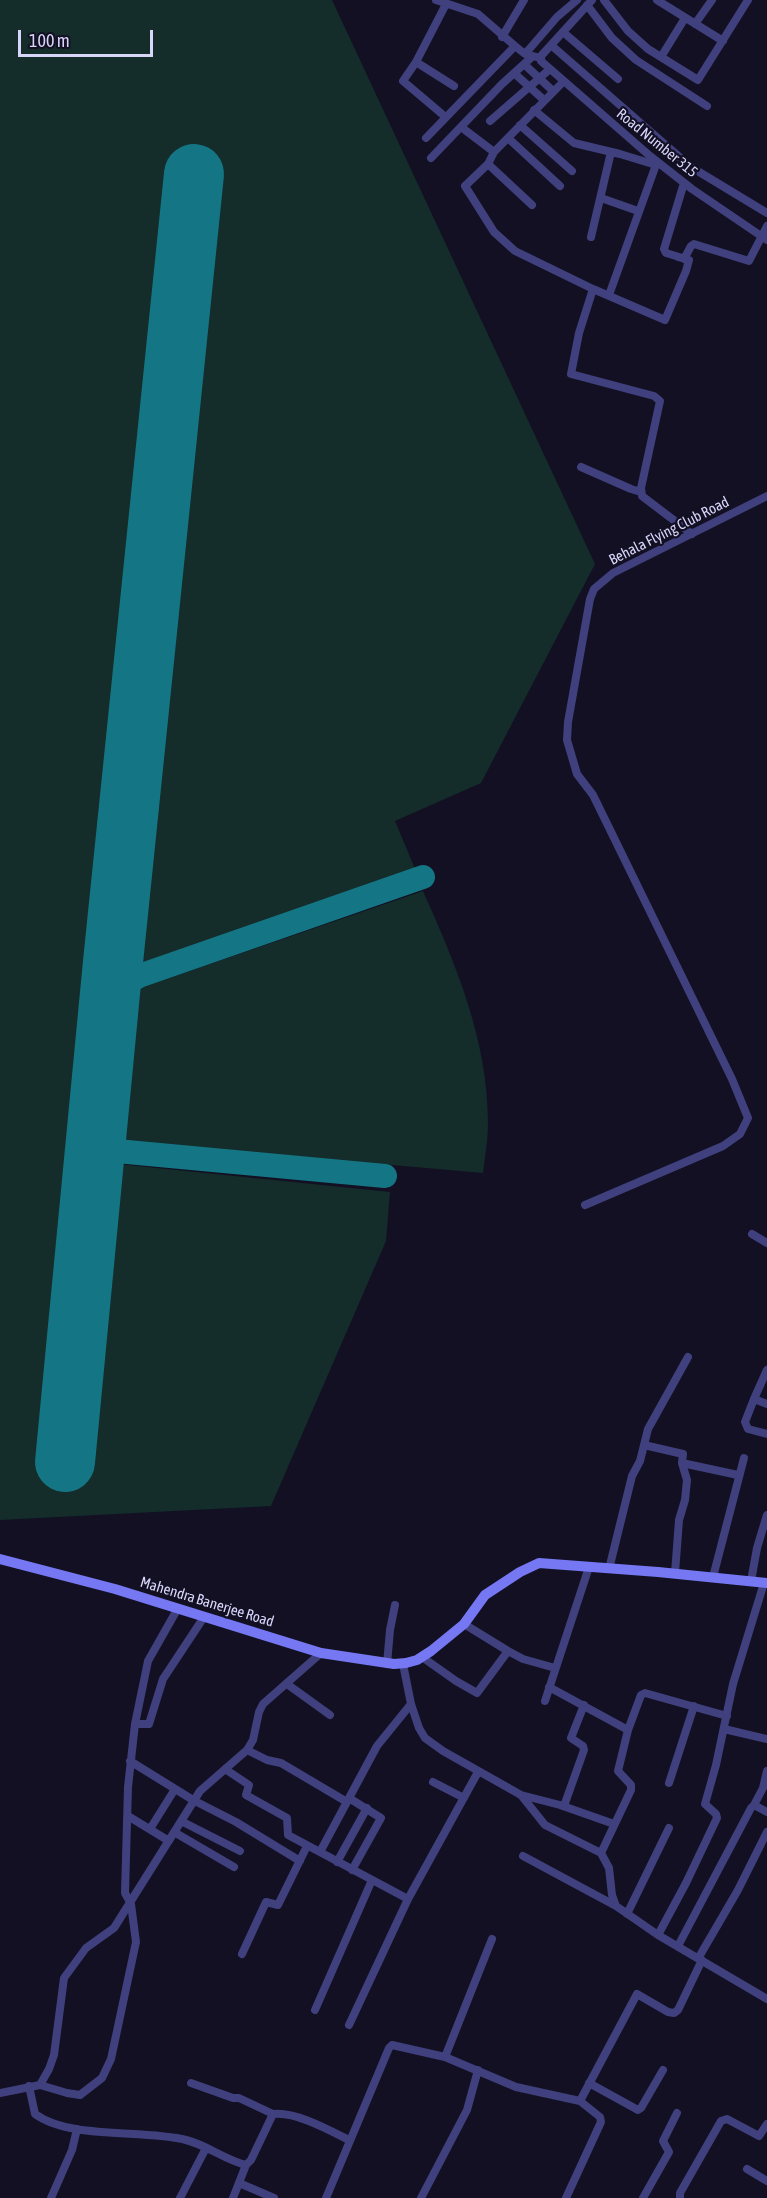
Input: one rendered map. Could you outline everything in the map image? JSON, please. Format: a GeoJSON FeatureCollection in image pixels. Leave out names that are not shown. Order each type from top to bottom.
{"type":"FeatureCollection","features":[{"type":"Feature","properties":{"kind":"street"},"geometry":{"type":"LineString","coordinates":[[436,0],[478,14],[525,54],[557,17],[577,0]]}},
{"type":"Feature","properties":{"kind":"street"},"geometry":{"type":"LineString","coordinates":[[502,36],[524,0]]}},
{"type":"Feature","properties":{"kind":"street"},"geometry":{"type":"LineString","coordinates":[[604,0],[628,31],[661,57],[698,80],[748,0]]}},
{"type":"Feature","properties":{"kind":"street"},"geometry":{"type":"LineString","coordinates":[[657,0],[723,41]]}},
{"type":"Feature","properties":{"kind":"street"},"geometry":{"type":"LineString","coordinates":[[695,24],[712,0]]}},
{"type":"Feature","properties":{"kind":"street"},"geometry":{"type":"LineString","coordinates":[[431,158],[514,73],[533,56],[545,52],[589,3],[612,38],[636,60],[707,106]]}},
{"type":"Feature","properties":{"kind":"street"},"geometry":{"type":"LineString","coordinates":[[442,114],[403,81],[416,62],[446,4]]}},
{"type":"Feature","properties":{"kind":"street"},"geometry":{"type":"LineString","coordinates":[[661,57],[685,18]]}},
{"type":"Feature","properties":{"kind":"street"},"geometry":{"type":"LineString","coordinates":[[562,32],[618,79]]}},
{"type":"Feature","properties":{"kind":"street"},"geometry":{"type":"LineString","coordinates":[[426,138],[515,46]]}},
{"type":"Feature","properties":{"kind":"street"},"geometry":{"type":"LineString","coordinates":[[545,52],[691,167],[767,213]]}},
{"type":"Feature","properties":{"kind":"street","name":"Road Number 315"},"geometry":{"type":"LineString","coordinates":[[545,52],[541,61],[656,163],[765,234]]}},
{"type":"Feature","properties":{"kind":"street"},"geometry":{"type":"LineString","coordinates":[[416,62],[454,86]]}},
{"type":"Feature","properties":{"kind":"street"},"geometry":{"type":"LineString","coordinates":[[524,64],[553,91]]}},
{"type":"Feature","properties":{"kind":"street"},"geometry":{"type":"LineString","coordinates":[[490,121],[550,69]]}},
{"type":"Feature","properties":{"kind":"street"},"geometry":{"type":"LineString","coordinates":[[514,73],[544,100]]}},
{"type":"Feature","properties":{"kind":"street"},"geometry":{"type":"LineString","coordinates":[[564,81],[494,152],[488,164],[465,187],[494,232],[514,251],[664,320],[686,271],[684,259],[691,246],[694,244],[749,261],[765,234]]}},
{"type":"Feature","properties":{"kind":"street"},"geometry":{"type":"LineString","coordinates":[[534,110],[574,143],[656,163],[609,295]]}},
{"type":"Feature","properties":{"kind":"street"},"geometry":{"type":"LineString","coordinates":[[520,125],[572,171]]}},
{"type":"Feature","properties":{"kind":"street"},"geometry":{"type":"LineString","coordinates":[[465,130],[494,152]]}},
{"type":"Feature","properties":{"kind":"street"},"geometry":{"type":"LineString","coordinates":[[508,138],[560,186]]}},
{"type":"Feature","properties":{"kind":"street"},"geometry":{"type":"LineString","coordinates":[[591,237],[611,152]]}},
{"type":"Feature","properties":{"kind":"street"},"geometry":{"type":"LineString","coordinates":[[488,164],[532,205]]}},
{"type":"Feature","properties":{"kind":"street"},"geometry":{"type":"LineString","coordinates":[[684,183],[664,249],[666,253],[684,259]]}},
{"type":"Feature","properties":{"kind":"street"},"geometry":{"type":"LineString","coordinates":[[601,198],[638,212]]}},
{"type":"Feature","properties":{"kind":"street"},"geometry":{"type":"LineString","coordinates":[[593,289],[579,333],[571,374],[654,396],[660,401],[641,492],[642,496],[692,534]]}},
{"type":"Feature","properties":{"kind":"street"},"geometry":{"type":"LineString","coordinates":[[581,467],[641,492]]}},
{"type":"Feature","properties":{"kind":"street","name":"Behala Flying Club Road"},"geometry":{"type":"LineString","coordinates":[[585,1205],[723,1146],[740,1134],[748,1118],[732,1079],[593,795],[577,774],[567,740],[585,621],[594,589],[613,573],[767,496]]}},
{"type":"Feature","properties":{"kind":"street"},"geometry":{"type":"LineString","coordinates":[[752,1234],[767,1243]]}},
{"type":"Feature","properties":{"kind":"street"},"geometry":{"type":"LineString","coordinates":[[609,1569],[632,1476],[650,1425],[688,1357]]}},
{"type":"Feature","properties":{"kind":"street"},"geometry":{"type":"LineString","coordinates":[[767,1370],[744,1422],[748,1429],[767,1434]]}},
{"type":"Feature","properties":{"kind":"street"},"geometry":{"type":"LineString","coordinates":[[754,1399],[767,1404]]}},
{"type":"Feature","properties":{"kind":"street"},"geometry":{"type":"LineString","coordinates":[[644,1445],[683,1454],[682,1462],[687,1480],[685,1500],[679,1520],[675,1573]]}},
{"type":"Feature","properties":{"kind":"street"},"geometry":{"type":"LineString","coordinates":[[713,1577],[744,1458]]}},
{"type":"Feature","properties":{"kind":"street"},"geometry":{"type":"LineString","coordinates":[[682,1462],[738,1475]]}},
{"type":"Feature","properties":{"kind":"street"},"geometry":{"type":"LineString","coordinates":[[751,1581],[757,1548],[767,1515]]}},
{"type":"Feature","properties":{"kind":"street","name":"Mahendra Banerjee Road"},"geometry":{"type":"LineString","coordinates":[[0,1558],[178,1608],[321,1653],[387,1664],[405,1664]]}},
{"type":"Feature","properties":{"kind":"street"},"geometry":{"type":"LineString","coordinates":[[614,1824],[564,1806],[521,1795],[436,1747],[425,1738],[419,1728],[411,1704],[405,1664],[422,1657],[464,1624],[485,1595],[520,1572],[539,1563],[675,1573],[766,1583],[738,1665],[705,1804],[716,1814],[717,1818],[658,1935]]}},
{"type":"Feature","properties":{"kind":"street"},"geometry":{"type":"LineString","coordinates":[[545,1701],[589,1567]]}},
{"type":"Feature","properties":{"kind":"street"},"geometry":{"type":"LineString","coordinates":[[387,1664],[395,1605]]}},
{"type":"Feature","properties":{"kind":"street"},"geometry":{"type":"LineString","coordinates":[[1,2095],[40,2085],[80,2095],[102,2078],[111,2059],[136,1942],[131,1904],[124,1893],[130,1761],[135,1724],[148,1661],[178,1608]]}},
{"type":"Feature","properties":{"kind":"street"},"geometry":{"type":"LineString","coordinates":[[135,1724],[149,1725],[163,1679],[204,1617]]}},
{"type":"Feature","properties":{"kind":"street"},"geometry":{"type":"LineString","coordinates":[[464,1624],[523,1659],[555,1668]]}},
{"type":"Feature","properties":{"kind":"street"},"geometry":{"type":"LineString","coordinates":[[422,1657],[477,1693],[508,1651]]}},
{"type":"Feature","properties":{"kind":"street"},"geometry":{"type":"LineString","coordinates":[[40,2085],[50,2069],[54,2055],[64,1978],[86,1948],[114,1928],[204,1785],[247,1750],[256,1732],[261,1708],[321,1653]]}},
{"type":"Feature","properties":{"kind":"street"},"geometry":{"type":"LineString","coordinates":[[287,1684],[330,1714]]}},
{"type":"Feature","properties":{"kind":"street"},"geometry":{"type":"LineString","coordinates":[[549,1687],[628,1730]]}},
{"type":"Feature","properties":{"kind":"street"},"geometry":{"type":"LineString","coordinates":[[601,1853],[632,1787],[618,1771],[628,1730],[640,1696],[643,1693],[727,1716]]}},
{"type":"Feature","properties":{"kind":"street"},"geometry":{"type":"LineString","coordinates":[[320,1852],[378,1743],[411,1704]]}},
{"type":"Feature","properties":{"kind":"street"},"geometry":{"type":"LineString","coordinates":[[564,1806],[584,1750],[583,1746],[570,1738],[584,1705]]}},
{"type":"Feature","properties":{"kind":"street"},"geometry":{"type":"LineString","coordinates":[[669,1783],[694,1707]]}},
{"type":"Feature","properties":{"kind":"street"},"geometry":{"type":"LineString","coordinates":[[724,1731],[767,1739]]}},
{"type":"Feature","properties":{"kind":"street"},"geometry":{"type":"LineString","coordinates":[[247,1750],[267,1760],[281,1763],[367,1808],[381,1818],[352,1870]]}},
{"type":"Feature","properties":{"kind":"street"},"geometry":{"type":"LineString","coordinates":[[130,1761],[300,1861]]}},
{"type":"Feature","properties":{"kind":"street"},"geometry":{"type":"LineString","coordinates":[[225,1769],[249,1785],[246,1795],[287,1818],[287,1833],[307,1846],[408,1899]]}},
{"type":"Feature","properties":{"kind":"street"},"geometry":{"type":"LineString","coordinates":[[678,1946],[763,1788],[767,1771]]}},
{"type":"Feature","properties":{"kind":"street"},"geometry":{"type":"LineString","coordinates":[[349,2025],[408,1899],[478,1772]]}},
{"type":"Feature","properties":{"kind":"street"},"geometry":{"type":"LineString","coordinates":[[433,1782],[464,1798]]}},
{"type":"Feature","properties":{"kind":"street"},"geometry":{"type":"LineString","coordinates":[[150,1829],[175,1789]]}},
{"type":"Feature","properties":{"kind":"street"},"geometry":{"type":"LineString","coordinates":[[521,1795],[544,1825],[601,1853],[609,1868],[612,1895],[616,1906]]}},
{"type":"Feature","properties":{"kind":"street"},"geometry":{"type":"LineString","coordinates":[[754,1805],[767,1812]]}},
{"type":"Feature","properties":{"kind":"street"},"geometry":{"type":"LineString","coordinates":[[337,1862],[367,1808]]}},
{"type":"Feature","properties":{"kind":"street"},"geometry":{"type":"LineString","coordinates":[[128,1816],[169,1841]]}},
{"type":"Feature","properties":{"kind":"street"},"geometry":{"type":"LineString","coordinates":[[181,1821],[240,1851]]}},
{"type":"Feature","properties":{"kind":"street"},"geometry":{"type":"LineString","coordinates":[[627,1914],[669,1828]]}},
{"type":"Feature","properties":{"kind":"street"},"geometry":{"type":"LineString","coordinates":[[174,1832],[234,1867]]}},
{"type":"Feature","properties":{"kind":"street"},"geometry":{"type":"LineString","coordinates":[[580,2100],[637,1994],[668,2012],[674,2013],[678,2010],[700,1958],[763,1852],[767,1832]]}},
{"type":"Feature","properties":{"kind":"street"},"geometry":{"type":"LineString","coordinates":[[242,1954],[266,1902],[278,1905],[307,1846]]}},
{"type":"Feature","properties":{"kind":"street"},"geometry":{"type":"LineString","coordinates":[[523,1856],[616,1906],[658,1935],[767,1998]]}},
{"type":"Feature","properties":{"kind":"street"},"geometry":{"type":"LineString","coordinates":[[315,2010],[372,1880]]}},
{"type":"Feature","properties":{"kind":"street"},"geometry":{"type":"LineString","coordinates":[[445,2057],[492,1939]]}},
{"type":"Feature","properties":{"kind":"street"},"geometry":{"type":"LineString","coordinates":[[326,2198],[349,2140],[392,2045],[445,2057],[516,2087],[580,2100],[600,2117],[600,2126],[566,2198]]}},
{"type":"Feature","properties":{"kind":"street"},"geometry":{"type":"LineString","coordinates":[[421,2198],[464,2117],[478,2070]]}},
{"type":"Feature","properties":{"kind":"street"},"geometry":{"type":"LineString","coordinates":[[589,2083],[638,2110],[663,2070]]}},
{"type":"Feature","properties":{"kind":"street"},"geometry":{"type":"LineString","coordinates":[[191,2083],[239,2098],[273,2114],[278,2113],[302,2119],[349,2140]]}},
{"type":"Feature","properties":{"kind":"street"},"geometry":{"type":"LineString","coordinates":[[29,2086],[35,2114],[44,2120],[76,2129],[184,2139],[246,2165]]}},
{"type":"Feature","properties":{"kind":"street"},"geometry":{"type":"LineString","coordinates":[[233,2198],[246,2165],[251,2160],[273,2114]]}},
{"type":"Feature","properties":{"kind":"street"},"geometry":{"type":"LineString","coordinates":[[643,2198],[669,2152],[663,2141],[677,2114]]}},
{"type":"Feature","properties":{"kind":"street"},"geometry":{"type":"LineString","coordinates":[[680,2198],[680,2193],[721,2121],[727,2119],[759,2136],[767,2124]]}},
{"type":"Feature","properties":{"kind":"street"},"geometry":{"type":"LineString","coordinates":[[51,2198],[72,2150],[76,2129]]}},
{"type":"Feature","properties":{"kind":"street"},"geometry":{"type":"LineString","coordinates":[[180,2198],[206,2148]]}},
{"type":"Feature","properties":{"kind":"street"},"geometry":{"type":"LineString","coordinates":[[747,2169],[767,2181]]}},
{"type":"Feature","properties":{"kind":"street"},"geometry":{"type":"LineString","coordinates":[[239,2183],[274,2198]]}},
{"type":"Feature","properties":{"kind":"green space"},"geometry":{"type":"Polygon","coordinates":[[[0,0],[332,0],[595,564],[481,783],[395,821],[416,871],[137,965],[213,175],[174,171],[51,1462],[89,1466],[118,1164],[390,1192],[386,1241],[271,1506],[0,1520],[0,0]]]}},
{"type":"Feature","properties":{"kind":"green space"},"geometry":{"type":"Polygon","coordinates":[[[423,891],[458,975],[476,1033],[487,1092],[488,1123],[483,1173],[119,1141],[134,990],[423,891]]]}},
{"type":"Feature","properties":{"kind":"taxiway"},"geometry":{"type":"LineString","coordinates":[[113,962],[134,976],[139,976],[423,877]]}},
{"type":"Feature","properties":{"kind":"taxiway"},"geometry":{"type":"LineString","coordinates":[[109,1005],[122,988],[139,976]]}},
{"type":"Feature","properties":{"kind":"taxiway"},"geometry":{"type":"LineString","coordinates":[[95,1149],[385,1176]]}},
{"type":"Feature","properties":{"kind":"runway"},"geometry":{"type":"LineString","coordinates":[[65,1462],[113,962],[194,174]]}}]}
